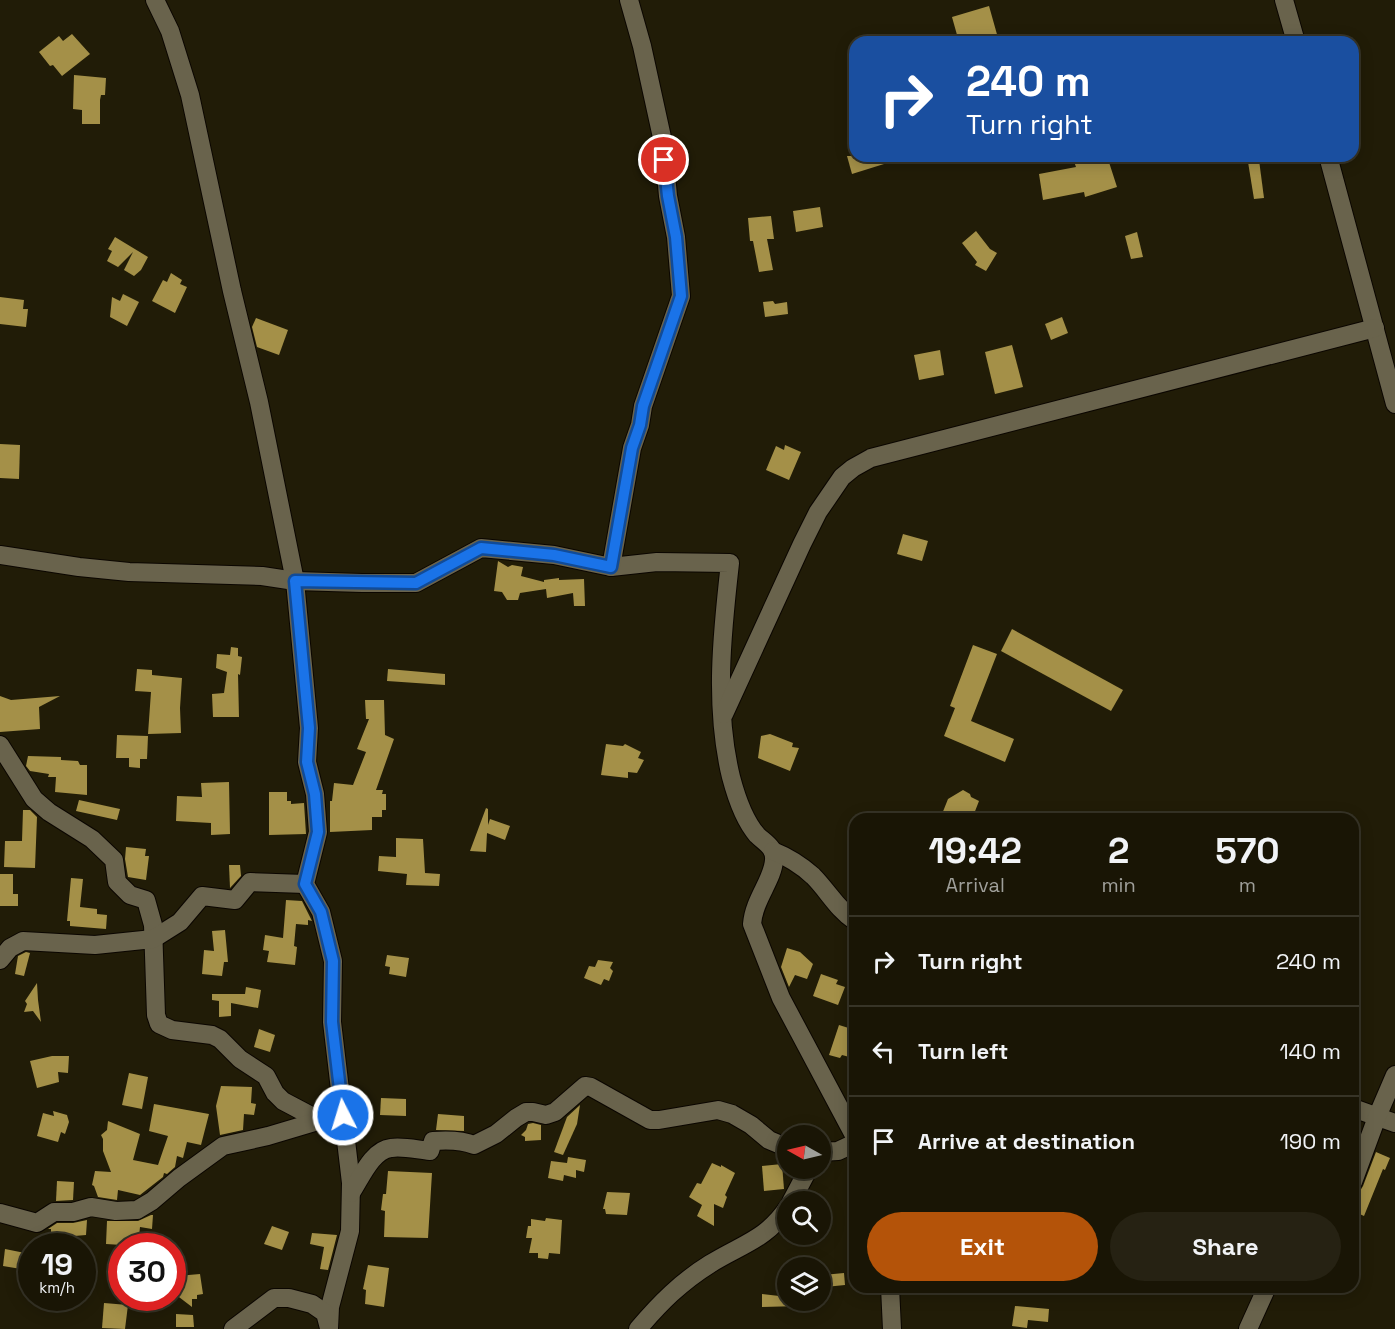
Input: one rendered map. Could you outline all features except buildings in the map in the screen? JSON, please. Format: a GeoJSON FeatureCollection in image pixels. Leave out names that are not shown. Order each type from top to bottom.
{"type":"FeatureCollection","features":[{"type":"Feature","properties":{"kind":"street"},"geometry":{"type":"LineString","coordinates":[[154,0],[171,31],[190,95],[232,291],[259,402],[295,581],[309,728],[307,762],[315,794],[318,832],[305,884],[321,912],[333,961],[332,1022],[351,1193],[350,1231],[330,1306],[329,1329]]}},
{"type":"Feature","properties":{"kind":"street"},"geometry":{"type":"LineString","coordinates":[[611,567],[632,448],[640,425],[643,406],[681,296],[676,237],[668,196],[663,142],[642,46],[629,0]]}},
{"type":"Feature","properties":{"kind":"street"},"geometry":{"type":"LineString","coordinates":[[1284,0],[1294,36]]}},
{"type":"Feature","properties":{"kind":"street"},"geometry":{"type":"LineString","coordinates":[[1330,162],[1395,404]]}},
{"type":"Feature","properties":{"kind":"street"},"geometry":{"type":"LineString","coordinates":[[722,720],[818,512],[842,477],[853,468],[871,458],[1375,328]]}},
{"type":"Feature","properties":{"kind":"street"},"geometry":{"type":"LineString","coordinates":[[0,555],[129,572],[262,576],[295,581],[416,583],[481,548],[554,555],[611,567],[657,562],[730,563],[723,635],[722,720],[731,777],[740,803],[753,829],[773,851],[793,859],[803,868],[849,916]]}},
{"type":"Feature","properties":{"kind":"street"},"geometry":{"type":"LineString","coordinates":[[0,745],[34,799],[49,812],[92,839],[114,860],[117,882],[130,895],[146,900],[153,925],[156,1015],[159,1024],[172,1030],[212,1035],[220,1039],[240,1059],[266,1076],[275,1093],[283,1101],[319,1120]]}},
{"type":"Feature","properties":{"kind":"street"},"geometry":{"type":"LineString","coordinates":[[773,851],[774,861],[759,896],[752,924],[781,999],[849,1126]]}},
{"type":"Feature","properties":{"kind":"street"},"geometry":{"type":"LineString","coordinates":[[0,960],[10,948],[23,941],[95,945],[153,939],[180,922],[202,896],[235,900],[250,882],[305,884]]}},
{"type":"Feature","properties":{"kind":"street"},"geometry":{"type":"LineString","coordinates":[[1359,1166],[1395,1075]]}},
{"type":"Feature","properties":{"kind":"street"},"geometry":{"type":"LineString","coordinates":[[351,1193],[375,1156],[383,1150],[393,1148],[430,1151],[433,1141],[446,1139],[457,1143],[466,1141],[474,1145],[496,1134],[526,1113],[546,1115],[555,1112],[585,1086],[591,1086],[650,1120],[718,1110],[732,1114],[777,1143]]}},
{"type":"Feature","properties":{"kind":"street"},"geometry":{"type":"LineString","coordinates":[[1359,1110],[1395,1124]]}},
{"type":"Feature","properties":{"kind":"street"},"geometry":{"type":"LineString","coordinates":[[0,1213],[37,1223],[54,1212],[73,1212],[91,1207],[116,1211],[137,1210],[223,1146],[343,1115]]}},
{"type":"Feature","properties":{"kind":"street"},"geometry":{"type":"LineString","coordinates":[[831,1151],[849,1145]]}},
{"type":"Feature","properties":{"kind":"street"},"geometry":{"type":"LineString","coordinates":[[638,1329],[670,1293],[710,1264],[754,1241],[777,1222]]}},
{"type":"Feature","properties":{"kind":"street"},"geometry":{"type":"LineString","coordinates":[[890,1293],[892,1329]]}},
{"type":"Feature","properties":{"kind":"street"},"geometry":{"type":"LineString","coordinates":[[1248,1329],[1264,1293]]}},
{"type":"Feature","properties":{"kind":"street"},"geometry":{"type":"LineString","coordinates":[[233,1329],[274,1298],[289,1298],[312,1304],[325,1313],[329,1329]]}},
{"type":"Feature","properties":{"kind":"route"},"geometry":{"type":"LineString","coordinates":[[343,1115],[332,1022],[333,961],[321,912],[305,884],[318,832],[315,794],[307,762],[309,728],[295,581],[416,583],[481,548],[554,555],[611,567],[632,448],[640,425],[643,406],[681,296],[676,237],[664,160]]}}]}
